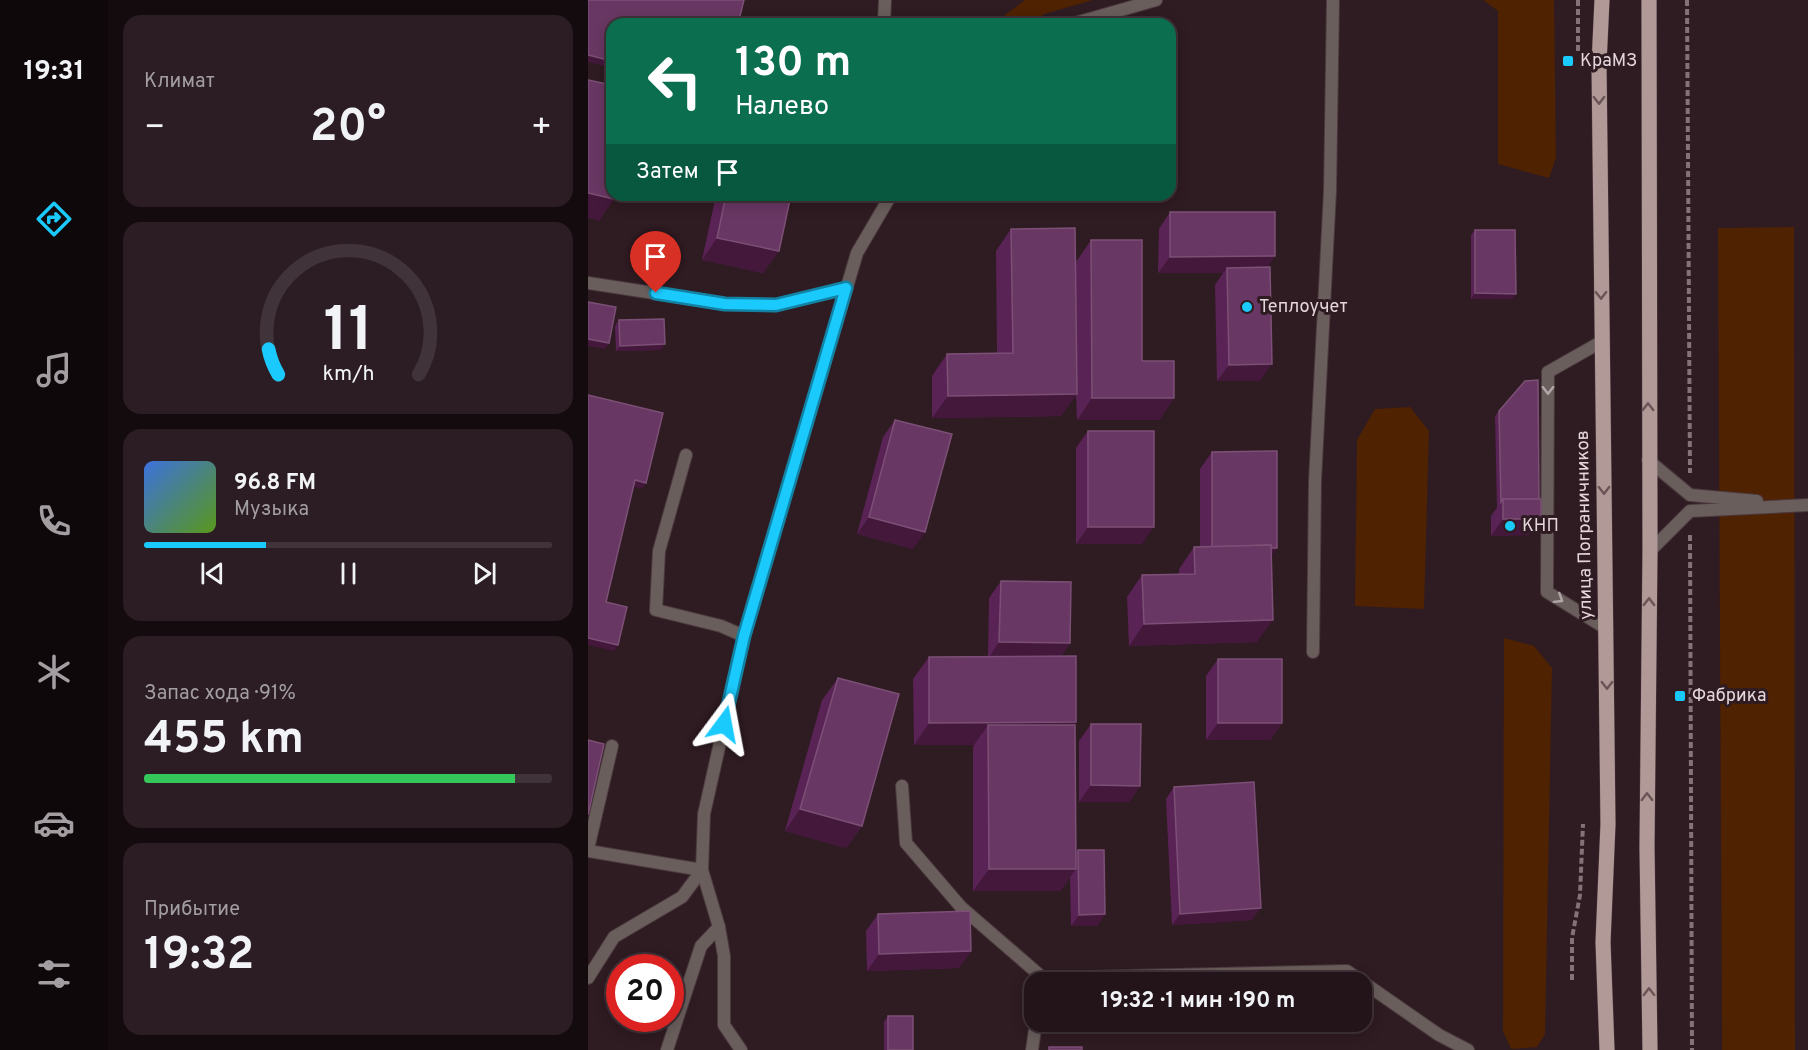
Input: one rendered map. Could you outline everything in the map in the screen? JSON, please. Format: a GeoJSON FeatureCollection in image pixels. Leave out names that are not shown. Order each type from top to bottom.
{"type":"FeatureCollection","features":[{"type":"Feature","properties":{"kind":"main road","name":"улица Пограничников"},"geometry":{"type":"LineString","coordinates":[[1602,0],[1599,64],[1601,342],[1608,824],[1603,942],[1607,1050]]}},
{"type":"Feature","properties":{"kind":"main road"},"geometry":{"type":"LineString","coordinates":[[1649,0],[1648,460],[1650,551],[1647,847],[1650,1050]]}},
{"type":"Feature","properties":{"kind":"lane"},"geometry":{"type":"LineString","coordinates":[[884,18],[885,0]]}},
{"type":"Feature","properties":{"kind":"lane"},"geometry":{"type":"LineString","coordinates":[[1093,18],[1156,0]]}},
{"type":"Feature","properties":{"kind":"lane"},"geometry":{"type":"LineString","coordinates":[[1313,652],[1315,481],[1330,191],[1333,0]]}},
{"type":"Feature","properties":{"kind":"lane"},"geometry":{"type":"LineString","coordinates":[[741,1050],[724,1025],[724,956],[719,927],[702,870],[704,813],[744,636],[846,288],[857,254],[888,201]]}},
{"type":"Feature","properties":{"kind":"lane"},"geometry":{"type":"LineString","coordinates":[[588,283],[725,304],[776,305],[846,288]]}},
{"type":"Feature","properties":{"kind":"lane"},"geometry":{"type":"LineString","coordinates":[[1601,342],[1548,372],[1547,592],[1606,629]]}},
{"type":"Feature","properties":{"kind":"lane"},"geometry":{"type":"LineString","coordinates":[[686,455],[659,551],[656,610],[721,626],[744,636]]}},
{"type":"Feature","properties":{"kind":"lane"},"geometry":{"type":"LineString","coordinates":[[1648,460],[1690,495],[1803,505]]}},
{"type":"Feature","properties":{"kind":"lane"},"geometry":{"type":"LineString","coordinates":[[1650,551],[1690,511],[1803,505]]}},
{"type":"Feature","properties":{"kind":"lane"},"geometry":{"type":"LineString","coordinates":[[612,746],[588,850],[702,870]]}},
{"type":"Feature","properties":{"kind":"lane"},"geometry":{"type":"LineString","coordinates":[[902,786],[906,843],[961,907],[1033,972]]}},
{"type":"Feature","properties":{"kind":"lane"},"geometry":{"type":"LineString","coordinates":[[588,978],[614,937],[682,897],[702,870]]}},
{"type":"Feature","properties":{"kind":"lane"},"geometry":{"type":"LineString","coordinates":[[667,1050],[701,946],[719,927]]}},
{"type":"Feature","properties":{"kind":"lane"},"geometry":{"type":"LineString","coordinates":[[1313,972],[1348,972]]}},
{"type":"Feature","properties":{"kind":"lane"},"geometry":{"type":"LineString","coordinates":[[1372,988],[1439,1035],[1468,1050]]}},
{"type":"Feature","properties":{"kind":"lane"},"geometry":{"type":"LineString","coordinates":[[1032,1050],[1035,1032]]}},
{"type":"Feature","properties":{"kind":"path"},"geometry":{"type":"LineString","coordinates":[[1572,980],[1572,938],[1581,896],[1583,824]]}},
{"type":"Feature","properties":{"kind":"shaded area"},"geometry":{"type":"Polygon","coordinates":[[[1025,0],[1093,0],[1044,14],[1039,18],[1001,18],[1025,0]]]}},
{"type":"Feature","properties":{"kind":"shaded area"},"geometry":{"type":"Polygon","coordinates":[[[1483,0],[1554,0],[1556,158],[1549,178],[1498,164],[1498,11],[1483,0]]]}},
{"type":"Feature","properties":{"kind":"shaded area"},"geometry":{"type":"Polygon","coordinates":[[[1794,227],[1795,1050],[1722,1050],[1718,228],[1794,227]]]}},
{"type":"Feature","properties":{"kind":"shaded area"},"geometry":{"type":"Polygon","coordinates":[[[1410,407],[1429,431],[1424,609],[1355,606],[1357,440],[1375,409],[1410,407]]]}},
{"type":"Feature","properties":{"kind":"shaded area"},"geometry":{"type":"Polygon","coordinates":[[[1504,638],[1534,646],[1552,668],[1545,1034],[1537,1047],[1511,1049],[1503,1031],[1504,638]]]}},
{"type":"Feature","properties":{"kind":"building"},"geometry":{"type":"Polygon","coordinates":[[[588,0],[744,0],[740,18],[606,18],[606,60],[588,55],[588,0]]]}},
{"type":"Feature","properties":{"kind":"building"},"geometry":{"type":"Polygon","coordinates":[[[588,80],[606,84],[606,197],[588,193],[588,80]]]}},
{"type":"Feature","properties":{"kind":"building"},"geometry":{"type":"Polygon","coordinates":[[[725,201],[790,201],[779,251],[717,238],[725,201]]]}},
{"type":"Feature","properties":{"kind":"building"},"geometry":{"type":"Polygon","coordinates":[[[1170,212],[1275,212],[1275,256],[1170,257],[1170,212]]]}},
{"type":"Feature","properties":{"kind":"building"},"geometry":{"type":"Polygon","coordinates":[[[1075,228],[1077,394],[948,396],[947,354],[1013,353],[1011,229],[1075,228]]]}},
{"type":"Feature","properties":{"kind":"building"},"geometry":{"type":"Polygon","coordinates":[[[1475,230],[1515,230],[1516,294],[1475,293],[1475,230]]]}},
{"type":"Feature","properties":{"kind":"building"},"geometry":{"type":"Polygon","coordinates":[[[1091,240],[1142,240],[1142,361],[1174,361],[1174,398],[1092,398],[1091,240]]]}},
{"type":"Feature","properties":{"kind":"building"},"geometry":{"type":"Polygon","coordinates":[[[1270,267],[1272,364],[1229,365],[1227,268],[1270,267]]]}},
{"type":"Feature","properties":{"kind":"building"},"geometry":{"type":"Polygon","coordinates":[[[588,302],[616,307],[609,343],[588,339],[588,302]]]}},
{"type":"Feature","properties":{"kind":"building"},"geometry":{"type":"Polygon","coordinates":[[[664,319],[665,344],[620,346],[619,320],[664,319]]]}},
{"type":"Feature","properties":{"kind":"building"},"geometry":{"type":"Polygon","coordinates":[[[1538,380],[1539,499],[1503,499],[1501,502],[1499,411],[1525,381],[1538,380]]]}},
{"type":"Feature","properties":{"kind":"building"},"geometry":{"type":"Polygon","coordinates":[[[588,395],[663,413],[646,483],[635,480],[606,602],[627,607],[618,645],[588,638],[588,395]]]}},
{"type":"Feature","properties":{"kind":"building"},"geometry":{"type":"Polygon","coordinates":[[[895,420],[952,434],[925,532],[869,517],[895,420]]]}},
{"type":"Feature","properties":{"kind":"building"},"geometry":{"type":"Polygon","coordinates":[[[1088,431],[1154,431],[1154,527],[1088,527],[1088,431]]]}},
{"type":"Feature","properties":{"kind":"building"},"geometry":{"type":"Polygon","coordinates":[[[1277,451],[1277,548],[1271,548],[1271,545],[1212,547],[1212,452],[1277,451]]]}},
{"type":"Feature","properties":{"kind":"building"},"geometry":{"type":"Polygon","coordinates":[[[1503,499],[1541,499],[1541,519],[1503,519],[1503,499]]]}},
{"type":"Feature","properties":{"kind":"building"},"geometry":{"type":"Polygon","coordinates":[[[1271,545],[1273,620],[1144,624],[1142,575],[1195,574],[1194,547],[1271,545]]]}},
{"type":"Feature","properties":{"kind":"building"},"geometry":{"type":"Polygon","coordinates":[[[1001,581],[1071,582],[1070,643],[999,642],[1001,581]]]}},
{"type":"Feature","properties":{"kind":"building"},"geometry":{"type":"Polygon","coordinates":[[[1076,656],[1076,722],[929,723],[929,657],[1076,656]]]}},
{"type":"Feature","properties":{"kind":"building"},"geometry":{"type":"Polygon","coordinates":[[[1218,659],[1282,659],[1282,723],[1218,723],[1218,659]]]}},
{"type":"Feature","properties":{"kind":"building"},"geometry":{"type":"Polygon","coordinates":[[[838,678],[899,694],[862,826],[800,809],[838,678]]]}},
{"type":"Feature","properties":{"kind":"building"},"geometry":{"type":"Polygon","coordinates":[[[1091,724],[1141,724],[1140,786],[1091,785],[1091,724]]]}},
{"type":"Feature","properties":{"kind":"building"},"geometry":{"type":"Polygon","coordinates":[[[988,725],[1075,725],[1076,869],[989,869],[988,725]]]}},
{"type":"Feature","properties":{"kind":"building"},"geometry":{"type":"Polygon","coordinates":[[[588,740],[604,744],[588,815],[588,740]]]}},
{"type":"Feature","properties":{"kind":"building"},"geometry":{"type":"Polygon","coordinates":[[[1254,782],[1261,908],[1180,914],[1174,787],[1254,782]]]}},
{"type":"Feature","properties":{"kind":"building"},"geometry":{"type":"Polygon","coordinates":[[[1078,850],[1104,850],[1105,914],[1079,915],[1078,850]]]}},
{"type":"Feature","properties":{"kind":"building"},"geometry":{"type":"Polygon","coordinates":[[[970,911],[971,951],[879,954],[878,914],[970,911]]]}},
{"type":"Feature","properties":{"kind":"building"},"geometry":{"type":"Polygon","coordinates":[[[888,1016],[913,1016],[913,1050],[888,1050],[888,1016]]]}},
{"type":"Feature","properties":{"kind":"building"},"geometry":{"type":"Polygon","coordinates":[[[1049,1047],[1082,1047],[1082,1050],[1049,1050],[1049,1047]]]}},
{"type":"Feature","properties":{"kind":"place","name":"КраМЗ"},"geometry":{"type":"Point","coordinates":[1568,61]}},
{"type":"Feature","properties":{"kind":"place","name":"Теплоучет"},"geometry":{"type":"Point","coordinates":[1247,307]}},
{"type":"Feature","properties":{"kind":"place","name":"КНП"},"geometry":{"type":"Point","coordinates":[1510,526]}},
{"type":"Feature","properties":{"kind":"place","name":"Фабрика"},"geometry":{"type":"Point","coordinates":[1680,696]}},
{"type":"Feature","properties":{"kind":"route"},"geometry":{"type":"LineString","coordinates":[[656,293],[725,304],[776,305],[846,288],[744,636],[724,724]]}}]}
